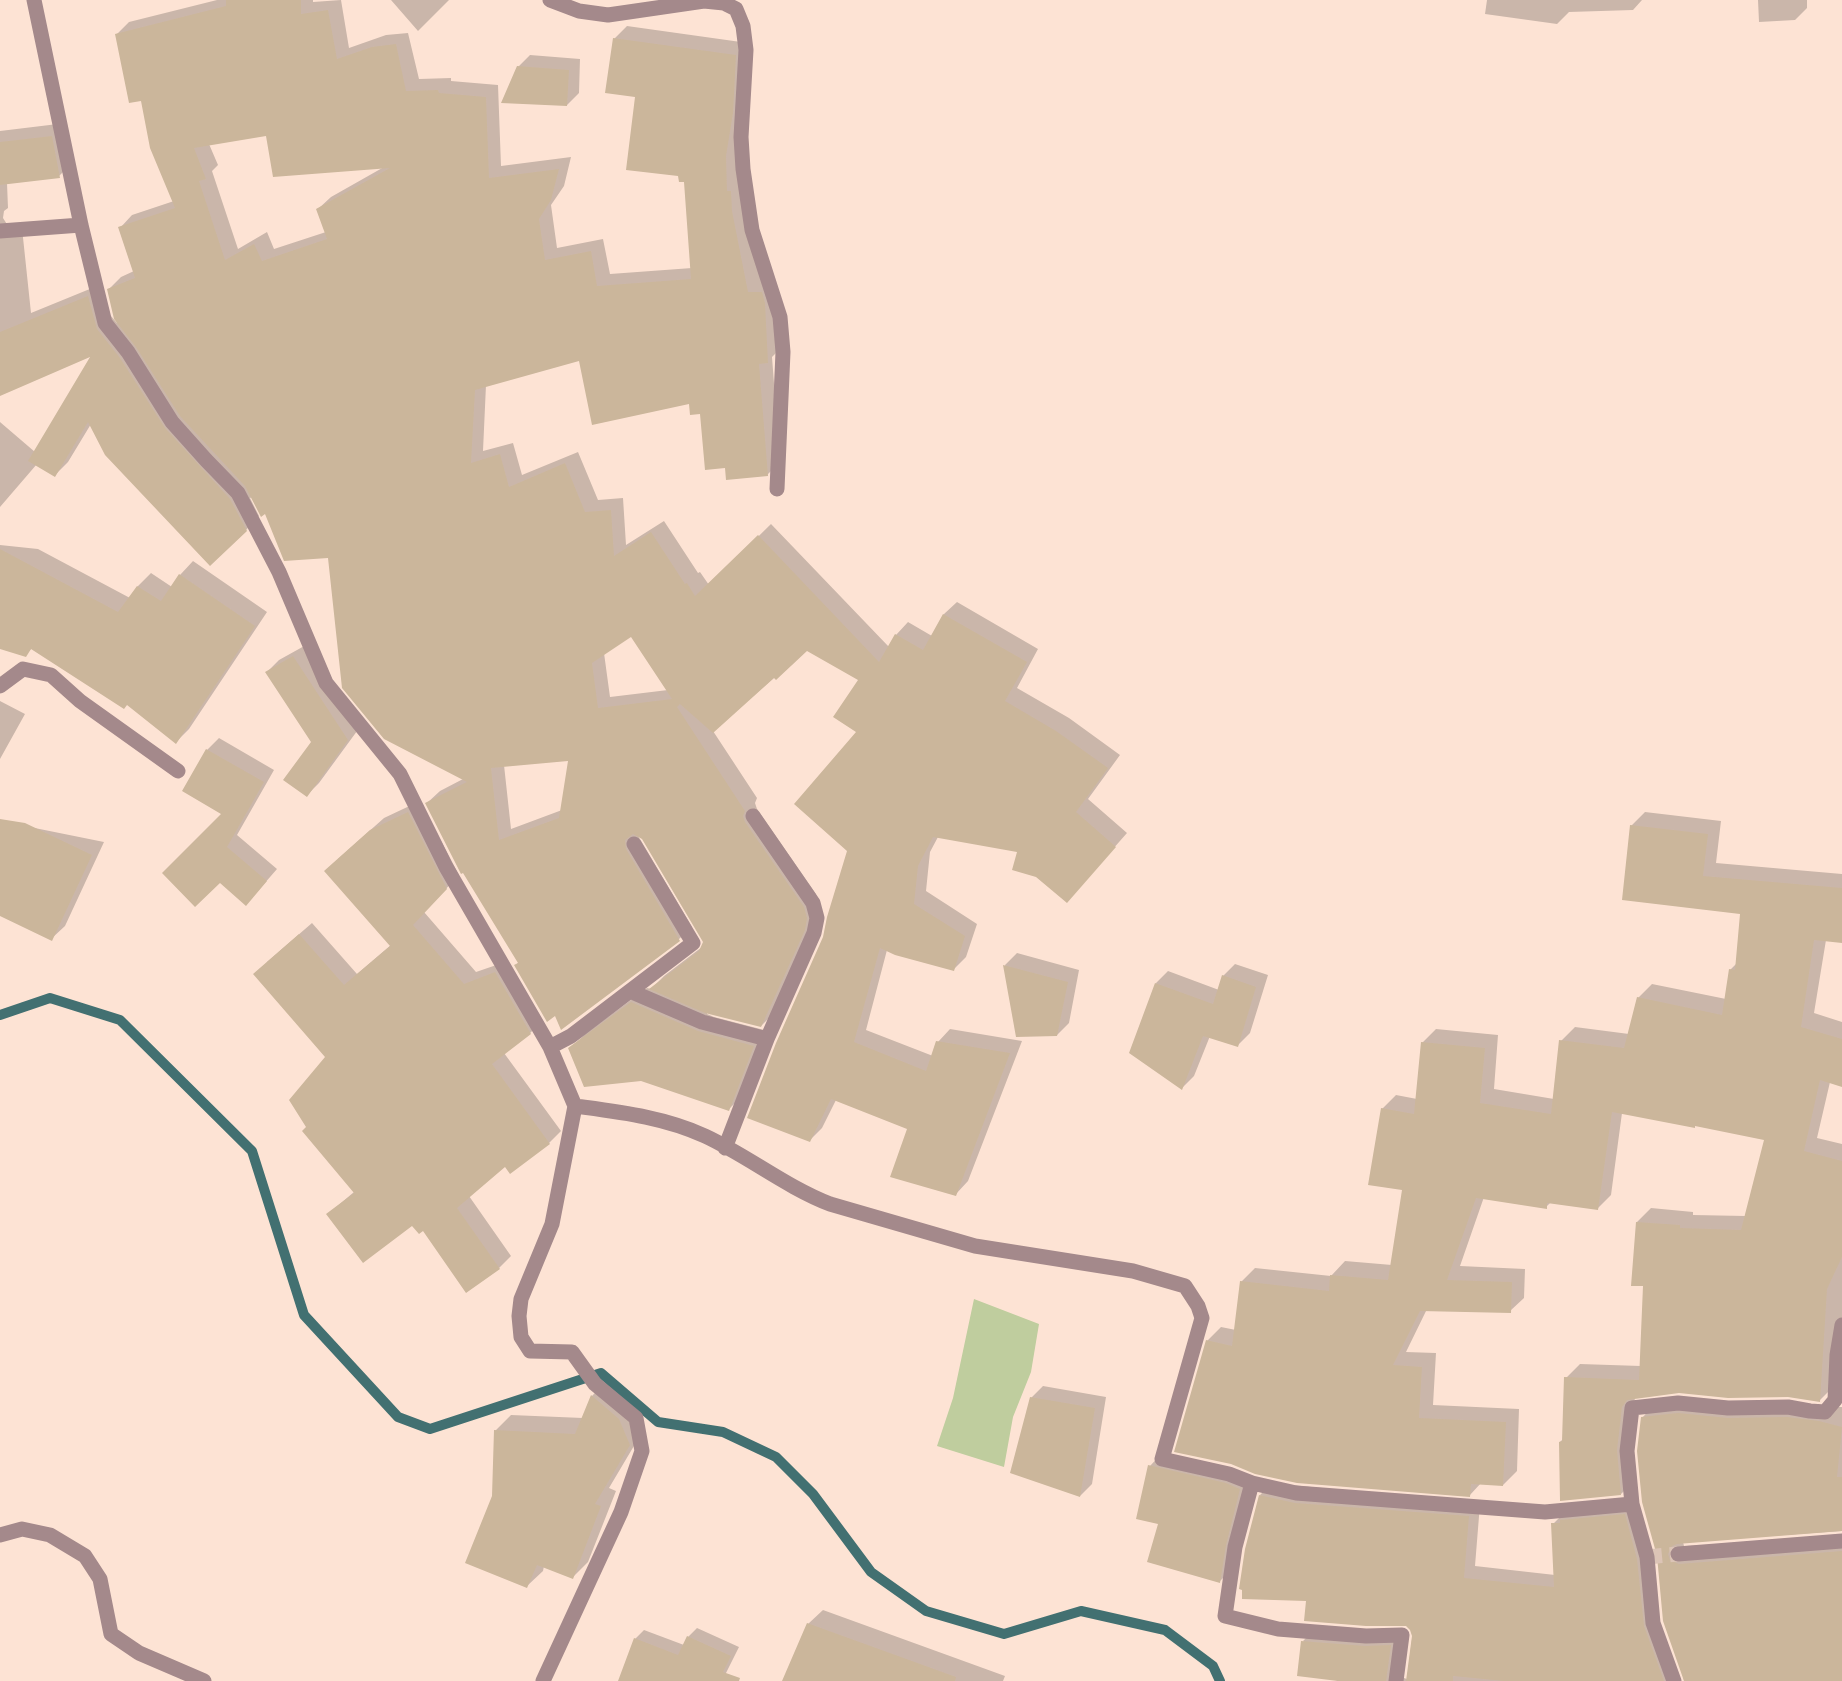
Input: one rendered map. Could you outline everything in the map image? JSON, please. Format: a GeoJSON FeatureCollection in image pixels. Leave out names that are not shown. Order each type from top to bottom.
{"type":"FeatureCollection","features":[{"type":"Feature","properties":{"kind":"street"},"geometry":{"type":"LineString","coordinates":[[34,0],[81,225],[105,323],[128,352],[172,422],[238,493],[279,572],[326,683],[400,774],[446,867],[550,1047],[575,1106],[552,1224],[521,1299],[519,1316],[521,1337],[530,1351],[572,1352],[595,1384],[636,1418],[642,1451],[621,1512],[543,1681]]}},
{"type":"Feature","properties":{"kind":"street"},"geometry":{"type":"LineString","coordinates":[[550,0],[579,11],[608,15],[704,1],[724,3],[736,9],[743,26],[746,50],[741,137],[743,169],[752,230],[780,317],[783,352],[777,489]]}},
{"type":"Feature","properties":{"kind":"street"},"geometry":{"type":"LineString","coordinates":[[0,231],[81,225]]}},
{"type":"Feature","properties":{"kind":"street"},"geometry":{"type":"LineString","coordinates":[[0,686],[23,669],[51,675],[80,701],[178,771]]}},
{"type":"Feature","properties":{"kind":"street"},"geometry":{"type":"LineString","coordinates":[[725,1148],[767,1039],[814,933],[817,918],[813,903],[753,816]]}},
{"type":"Feature","properties":{"kind":"street"},"geometry":{"type":"LineString","coordinates":[[550,1047],[571,1036],[693,943],[634,844]]}},
{"type":"Feature","properties":{"kind":"street"},"geometry":{"type":"LineString","coordinates":[[630,991],[702,1022],[767,1039]]}},
{"type":"Feature","properties":{"kind":"street"},"geometry":{"type":"LineString","coordinates":[[575,1106],[631,1114],[677,1124],[706,1137],[808,1196],[830,1204],[975,1246],[1133,1271],[1185,1286],[1198,1306],[1202,1318],[1162,1459],[1229,1474],[1252,1483],[1296,1493],[1545,1512],[1632,1504]]}},
{"type":"Feature","properties":{"kind":"street"},"geometry":{"type":"LineString","coordinates":[[1674,1681],[1653,1623],[1647,1557],[1632,1504],[1627,1451],[1632,1408],[1678,1403],[1728,1408],[1788,1407],[1825,1412],[1834,1400],[1842,1325]]}},
{"type":"Feature","properties":{"kind":"street"},"geometry":{"type":"LineString","coordinates":[[1252,1483],[1235,1547],[1225,1616],[1278,1629],[1366,1636],[1402,1635],[1396,1681]]}},
{"type":"Feature","properties":{"kind":"street"},"geometry":{"type":"LineString","coordinates":[[0,1535],[22,1529],[50,1535],[85,1556],[100,1579],[111,1634],[139,1653],[204,1681]]}},
{"type":"Feature","properties":{"kind":"street"},"geometry":{"type":"LineString","coordinates":[[1678,1554],[1842,1541]]}},
{"type":"Feature","properties":{"kind":"green space"},"geometry":{"type":"Polygon","coordinates":[[[974,1299],[1039,1324],[1031,1372],[1013,1417],[1004,1467],[937,1446],[953,1398],[974,1299]]]}},
{"type":"Feature","properties":{"kind":"building"},"geometry":{"type":"Polygon","coordinates":[[[226,0],[301,0],[301,14],[328,10],[337,59],[372,47],[396,44],[406,91],[438,90],[439,93],[486,97],[489,178],[559,169],[551,200],[539,219],[545,260],[591,251],[597,286],[691,279],[684,182],[679,182],[678,176],[626,170],[635,97],[605,93],[613,38],[736,55],[733,113],[726,156],[727,191],[731,191],[732,211],[748,292],[762,292],[765,303],[768,363],[759,364],[768,476],[726,480],[725,468],[705,470],[700,414],[690,415],[689,404],[592,425],[579,361],[475,390],[471,463],[500,454],[509,487],[565,463],[585,512],[611,510],[614,556],[651,532],[695,596],[758,535],[879,662],[895,634],[923,650],[943,614],[1027,662],[1005,701],[1056,731],[1108,768],[1076,812],[1116,847],[1067,903],[1036,877],[1012,870],[1017,852],[933,837],[918,866],[914,904],[965,936],[954,971],[895,955],[880,948],[854,1042],[926,1071],[936,1041],[1010,1053],[956,1196],[890,1177],[907,1129],[831,1099],[810,1142],[747,1118],[776,1043],[823,937],[847,851],[794,804],[856,732],[833,717],[858,680],[807,651],[713,733],[680,704],[677,707],[745,811],[743,816],[745,822],[804,907],[807,918],[805,930],[761,1027],[705,1013],[649,989],[699,951],[703,942],[642,839],[633,834],[625,840],[626,849],[680,941],[561,1030],[555,1016],[547,1022],[514,965],[518,963],[463,873],[461,874],[425,803],[467,782],[384,739],[342,688],[328,558],[284,561],[265,514],[261,517],[245,486],[180,416],[136,347],[114,319],[107,289],[135,278],[118,227],[175,208],[150,148],[141,101],[129,103],[115,34],[226,6],[226,0]],[[266,136],[194,148],[206,179],[199,181],[225,260],[254,244],[262,261],[327,239],[316,209],[390,168],[273,177],[266,136]],[[631,637],[592,663],[598,708],[672,699],[631,637]],[[568,761],[491,768],[499,840],[559,818],[568,761]]]}},
{"type":"Feature","properties":{"kind":"building"},"geometry":{"type":"Polygon","coordinates":[[[517,66],[569,70],[567,106],[501,103],[517,66]]]}},
{"type":"Feature","properties":{"kind":"building"},"geometry":{"type":"Polygon","coordinates":[[[52,136],[60,178],[0,185],[0,142],[52,136]]]}},
{"type":"Feature","properties":{"kind":"building"},"geometry":{"type":"Polygon","coordinates":[[[88,296],[97,329],[120,358],[165,428],[230,499],[247,531],[210,566],[105,455],[88,422],[55,477],[28,461],[90,357],[0,396],[0,332],[88,296]]]}},
{"type":"Feature","properties":{"kind":"building"},"geometry":{"type":"Polygon","coordinates":[[[0,549],[118,612],[137,586],[161,601],[179,574],[255,626],[176,744],[127,705],[124,709],[31,649],[26,657],[0,649],[0,549]]]}},
{"type":"Feature","properties":{"kind":"building"},"geometry":{"type":"Polygon","coordinates":[[[293,656],[348,740],[307,797],[283,780],[311,742],[265,672],[293,656]]]}},
{"type":"Feature","properties":{"kind":"building"},"geometry":{"type":"Polygon","coordinates":[[[206,749],[264,782],[227,847],[267,881],[246,906],[220,883],[195,907],[162,873],[221,814],[182,791],[206,749]]]}},
{"type":"Feature","properties":{"kind":"building"},"geometry":{"type":"Polygon","coordinates":[[[408,812],[447,889],[413,925],[464,984],[495,972],[531,1034],[492,1064],[550,1144],[510,1174],[505,1167],[457,1208],[500,1269],[466,1293],[423,1231],[419,1234],[412,1226],[363,1263],[326,1214],[354,1193],[302,1131],[306,1127],[289,1100],[325,1057],[253,974],[299,934],[344,985],[390,946],[324,871],[370,830],[408,812]]]}},
{"type":"Feature","properties":{"kind":"building"},"geometry":{"type":"Polygon","coordinates":[[[0,819],[25,823],[92,855],[52,941],[0,916],[0,819]]]}},
{"type":"Feature","properties":{"kind":"building"},"geometry":{"type":"Polygon","coordinates":[[[1630,825],[1708,834],[1703,876],[1842,888],[1842,943],[1814,940],[1801,1027],[1842,1039],[1842,1087],[1820,1080],[1804,1151],[1842,1161],[1842,1257],[1827,1289],[1820,1402],[1788,1397],[1728,1398],[1679,1393],[1627,1400],[1622,1407],[1617,1450],[1621,1495],[1560,1501],[1559,1442],[1562,1441],[1564,1377],[1639,1380],[1643,1286],[1631,1286],[1636,1222],[1680,1225],[1680,1228],[1741,1230],[1764,1140],[1612,1112],[1598,1210],[1547,1203],[1547,1209],[1476,1198],[1447,1280],[1512,1282],[1511,1313],[1420,1311],[1393,1365],[1422,1367],[1419,1418],[1506,1422],[1503,1486],[1471,1484],[1470,1497],[1297,1483],[1255,1474],[1231,1464],[1174,1452],[1206,1340],[1232,1346],[1240,1281],[1329,1291],[1330,1275],[1388,1280],[1402,1190],[1368,1185],[1381,1108],[1414,1114],[1421,1042],[1485,1048],[1480,1103],[1551,1114],[1559,1040],[1624,1048],[1637,997],[1722,1015],[1729,969],[1735,970],[1740,914],[1622,900],[1630,825]]]}},
{"type":"Feature","properties":{"kind":"building"},"geometry":{"type":"Polygon","coordinates":[[[1003,965],[1068,982],[1057,1036],[1016,1037],[1003,965]]]}},
{"type":"Feature","properties":{"kind":"building"},"geometry":{"type":"Polygon","coordinates":[[[1222,975],[1256,987],[1238,1047],[1203,1036],[1182,1090],[1129,1053],[1155,983],[1213,1004],[1222,975]]]}},
{"type":"Feature","properties":{"kind":"building"},"geometry":{"type":"Polygon","coordinates":[[[631,1002],[698,1031],[754,1046],[729,1111],[641,1081],[584,1087],[568,1048],[631,1002]]]}},
{"type":"Feature","properties":{"kind":"building"},"geometry":{"type":"Polygon","coordinates":[[[591,1395],[619,1419],[630,1445],[595,1504],[601,1506],[573,1579],[537,1565],[527,1588],[465,1563],[492,1496],[494,1430],[575,1434],[591,1395]]]}},
{"type":"Feature","properties":{"kind":"building"},"geometry":{"type":"Polygon","coordinates":[[[1030,1397],[1095,1408],[1080,1497],[1010,1473],[1030,1397]]]}},
{"type":"Feature","properties":{"kind":"building"},"geometry":{"type":"Polygon","coordinates":[[[1678,1413],[1728,1418],[1787,1417],[1842,1427],[1837,1477],[1842,1477],[1842,1531],[1677,1544],[1672,1546],[1668,1554],[1670,1560],[1679,1564],[1842,1551],[1842,1681],[1684,1681],[1663,1621],[1657,1556],[1642,1502],[1637,1451],[1641,1417],[1678,1413]]]}},
{"type":"Feature","properties":{"kind":"building"},"geometry":{"type":"Polygon","coordinates":[[[1148,1465],[1226,1483],[1240,1489],[1226,1545],[1220,1583],[1147,1562],[1158,1524],[1136,1519],[1148,1465]]]}},
{"type":"Feature","properties":{"kind":"building"},"geometry":{"type":"Polygon","coordinates":[[[1259,1495],[1295,1503],[1469,1516],[1464,1578],[1554,1587],[1551,1523],[1560,1523],[1560,1520],[1625,1514],[1637,1559],[1644,1626],[1664,1681],[1504,1681],[1453,1676],[1453,1681],[1406,1681],[1412,1636],[1406,1626],[1366,1626],[1304,1621],[1306,1601],[1242,1599],[1242,1590],[1239,1589],[1245,1549],[1259,1495]]]}},
{"type":"Feature","properties":{"kind":"building"},"geometry":{"type":"Polygon","coordinates":[[[807,1623],[956,1677],[955,1681],[782,1681],[807,1623]]]}},
{"type":"Feature","properties":{"kind":"building"},"geometry":{"type":"Polygon","coordinates":[[[687,1636],[731,1656],[723,1672],[740,1678],[739,1681],[618,1681],[634,1638],[678,1655],[687,1636]]]}},
{"type":"Feature","properties":{"kind":"building"},"geometry":{"type":"Polygon","coordinates":[[[1301,1641],[1365,1646],[1391,1645],[1386,1681],[1338,1681],[1297,1676],[1301,1641]]]}},
{"type":"Feature","properties":{"kind":"waterway"},"geometry":{"type":"LineString","coordinates":[[0,1015],[50,998],[120,1020],[252,1151],[304,1315],[398,1417],[430,1429],[601,1373],[658,1422],[723,1432],[776,1457],[813,1494],[871,1572],[926,1611],[1004,1634],[1081,1611],[1165,1630],[1213,1666],[1220,1681]]}},
{"type":"Feature","properties":{"kind":"tunnel"},"geometry":{"type":"LineString","coordinates":[[1647,1557],[1678,1554]]}}]}
